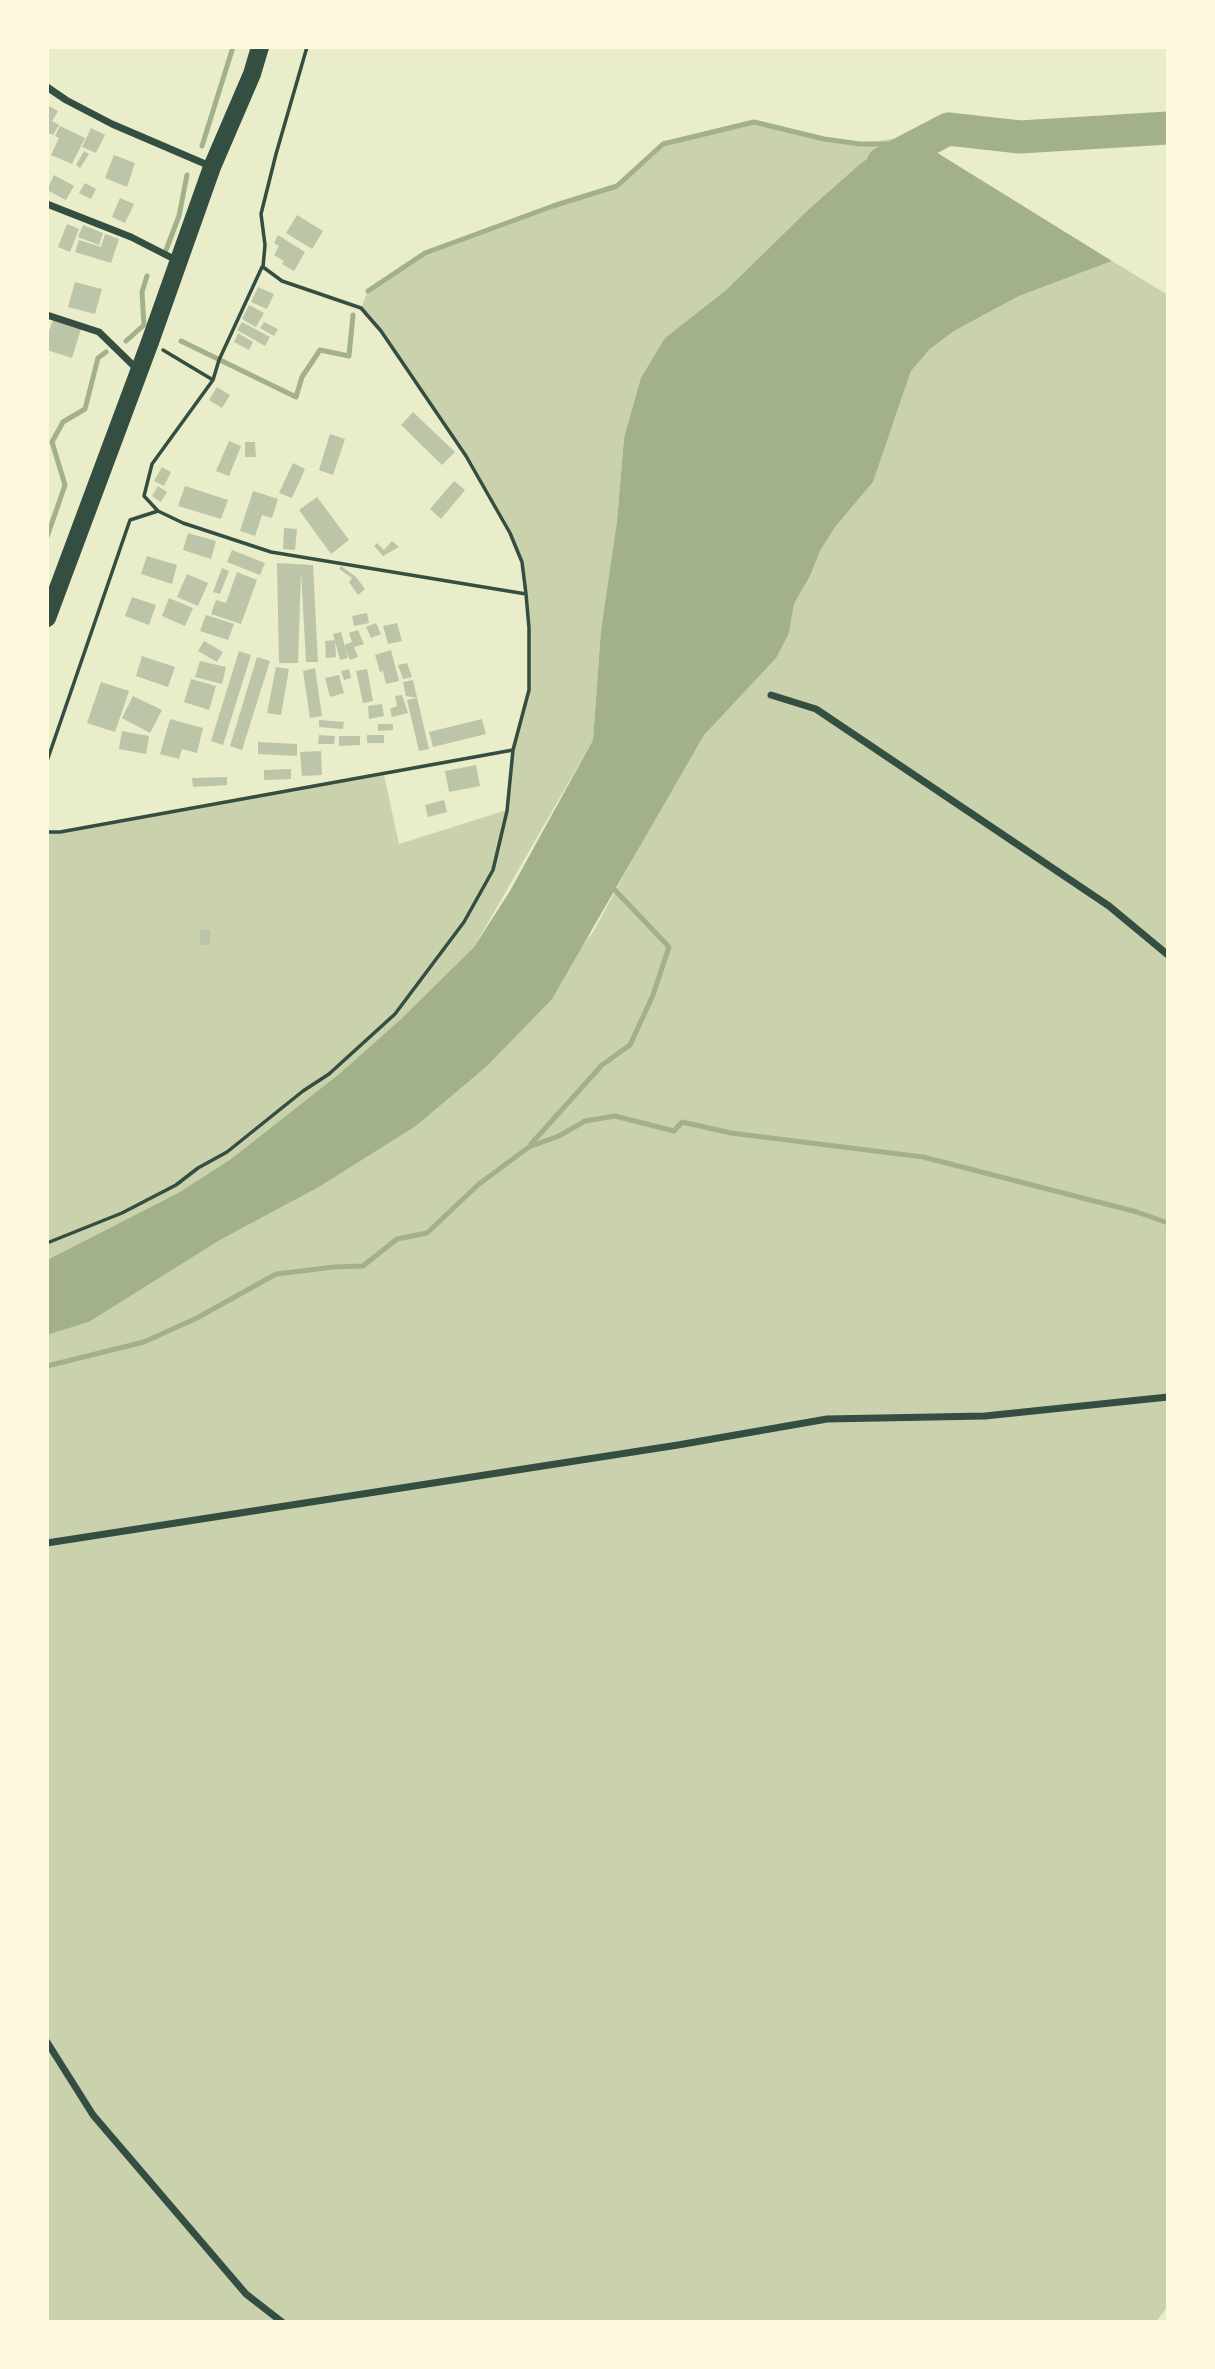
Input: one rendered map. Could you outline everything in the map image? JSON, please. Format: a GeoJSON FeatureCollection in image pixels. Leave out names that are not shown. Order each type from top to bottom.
{"type":"FeatureCollection","features":[{"type":"Feature","properties":{"kind":"highway"},"geometry":{"type":"LineString","coordinates":[[47,618],[51,598],[150,342],[212,167],[252,74],[260,47]]}},
{"type":"Feature","properties":{"kind":"street"},"geometry":{"type":"LineString","coordinates":[[47,87],[112,124],[212,167]]}},
{"type":"Feature","properties":{"kind":"street"},"geometry":{"type":"LineString","coordinates":[[47,204],[131,237],[178,262]]}},
{"type":"Feature","properties":{"kind":"street"},"geometry":{"type":"LineString","coordinates":[[47,316],[99,332],[139,371]]}},
{"type":"Feature","properties":{"kind":"street"},"geometry":{"type":"LineString","coordinates":[[771,695],[816,709],[1109,906],[1168,955]]}},
{"type":"Feature","properties":{"kind":"street"},"geometry":{"type":"LineString","coordinates":[[47,1543],[827,1419],[985,1416],[1168,1397]]}},
{"type":"Feature","properties":{"kind":"street"},"geometry":{"type":"LineString","coordinates":[[47,2042],[93,2115],[246,2294],[282,2322]]}},
{"type":"Feature","properties":{"kind":"path"},"geometry":{"type":"LineString","coordinates":[[307,47],[261,214],[265,245],[262,267],[219,360],[213,380],[152,464],[144,496],[158,511],[183,523],[271,552],[526,594]]}},
{"type":"Feature","properties":{"kind":"path"},"geometry":{"type":"LineString","coordinates":[[47,1243],[122,1213],[176,1185],[198,1168],[227,1152],[329,1074],[395,1014],[464,922],[493,870],[507,810],[513,750],[529,690],[530,628],[522,562],[510,533],[466,456],[382,331],[361,308],[282,281],[262,267]]}},
{"type":"Feature","properties":{"kind":"path"},"geometry":{"type":"LineString","coordinates":[[150,342],[213,380]]}},
{"type":"Feature","properties":{"kind":"path"},"geometry":{"type":"LineString","coordinates":[[47,761],[130,520],[158,511]]}},
{"type":"Feature","properties":{"kind":"path"},"geometry":{"type":"LineString","coordinates":[[47,832],[60,832],[513,750]]}},
{"type":"Feature","properties":{"kind":"shaded area"},"geometry":{"type":"Polygon","coordinates":[[[757,120],[824,139],[860,144],[910,136],[890,144],[861,163],[809,209],[726,290],[665,338],[624,438],[617,521],[601,630],[593,740],[474,947],[401,1019],[339,1074],[231,1159],[178,1193],[47,1260],[47,832],[60,832],[384,775],[399,844],[507,810],[513,750],[529,690],[529,628],[522,562],[510,533],[466,456],[381,331],[361,308],[368,291],[425,253],[553,206],[617,186],[663,144],[757,120]]]}},
{"type":"Feature","properties":{"kind":"shaded area"},"geometry":{"type":"Polygon","coordinates":[[[910,136],[1112,261],[1019,296],[954,331],[930,349],[911,371],[873,482],[836,526],[821,549],[794,604],[789,633],[776,658],[704,735],[552,999],[486,1067],[416,1126],[319,1187],[220,1240],[89,1322],[47,1335],[47,1260],[178,1193],[231,1159],[339,1074],[401,1019],[474,947],[510,891],[593,740],[601,630],[617,521],[624,438],[641,378],[665,338],[726,290],[809,209],[861,163],[890,144],[910,136]]]}},
{"type":"Feature","properties":{"kind":"shaded area"},"geometry":{"type":"Polygon","coordinates":[[[1112,261],[1168,295],[1168,2306],[1156,2322],[47,2322],[47,1335],[89,1322],[220,1240],[319,1187],[416,1126],[486,1067],[593,932],[704,735],[789,633],[794,604],[821,549],[836,526],[873,482],[911,371],[930,349],[954,331],[1019,296],[1112,261]]]}},
{"type":"Feature","properties":{"kind":"building"},"geometry":{"type":"Polygon","coordinates":[[[47,105],[58,111],[52,121],[59,125],[53,135],[47,132],[47,105]]]}},
{"type":"Feature","properties":{"kind":"building"},"geometry":{"type":"Polygon","coordinates":[[[60,126],[85,138],[72,164],[51,155],[59,138],[55,136],[60,126]]]}},
{"type":"Feature","properties":{"kind":"building"},"geometry":{"type":"Polygon","coordinates":[[[91,128],[105,135],[96,153],[82,147],[91,128]]]}},
{"type":"Feature","properties":{"kind":"building"},"geometry":{"type":"Polygon","coordinates":[[[84,151],[89,154],[80,168],[76,165],[84,151]]]}},
{"type":"Feature","properties":{"kind":"building"},"geometry":{"type":"Polygon","coordinates":[[[114,155],[135,163],[127,187],[105,178],[114,155]]]}},
{"type":"Feature","properties":{"kind":"building"},"geometry":{"type":"Polygon","coordinates":[[[54,175],[74,186],[66,200],[47,190],[54,175]]]}},
{"type":"Feature","properties":{"kind":"building"},"geometry":{"type":"Polygon","coordinates":[[[85,183],[96,189],[91,199],[79,193],[85,183]]]}},
{"type":"Feature","properties":{"kind":"building"},"geometry":{"type":"Polygon","coordinates":[[[120,198],[134,204],[125,223],[112,217],[120,198]]]}},
{"type":"Feature","properties":{"kind":"building"},"geometry":{"type":"Polygon","coordinates":[[[297,215],[323,231],[312,249],[286,233],[297,215]]]}},
{"type":"Feature","properties":{"kind":"building"},"geometry":{"type":"Polygon","coordinates":[[[67,224],[79,229],[70,252],[58,247],[67,224]]]}},
{"type":"Feature","properties":{"kind":"building"},"geometry":{"type":"Polygon","coordinates":[[[83,225],[103,233],[99,245],[78,237],[83,225]]]}},
{"type":"Feature","properties":{"kind":"building"},"geometry":{"type":"Polygon","coordinates":[[[105,234],[119,239],[111,263],[75,252],[79,240],[101,247],[105,234]]]}},
{"type":"Feature","properties":{"kind":"building"},"geometry":{"type":"Polygon","coordinates":[[[278,235],[305,252],[294,271],[274,255],[279,246],[274,243],[278,235]]]}},
{"type":"Feature","properties":{"kind":"building"},"geometry":{"type":"Polygon","coordinates":[[[75,282],[102,289],[95,314],[68,307],[75,282]]]}},
{"type":"Feature","properties":{"kind":"building"},"geometry":{"type":"Polygon","coordinates":[[[258,287],[274,294],[267,309],[251,302],[258,287]]]}},
{"type":"Feature","properties":{"kind":"building"},"geometry":{"type":"Polygon","coordinates":[[[249,305],[264,313],[256,327],[242,319],[249,305]]]}},
{"type":"Feature","properties":{"kind":"building"},"geometry":{"type":"Polygon","coordinates":[[[53,320],[81,329],[72,358],[47,350],[47,337],[53,320]]]}},
{"type":"Feature","properties":{"kind":"building"},"geometry":{"type":"Polygon","coordinates":[[[242,322],[270,337],[265,346],[237,330],[242,322]]]}},
{"type":"Feature","properties":{"kind":"building"},"geometry":{"type":"Polygon","coordinates":[[[264,322],[278,329],[274,336],[260,328],[264,322]]]}},
{"type":"Feature","properties":{"kind":"building"},"geometry":{"type":"Polygon","coordinates":[[[238,333],[253,342],[249,350],[234,342],[238,333]]]}},
{"type":"Feature","properties":{"kind":"building"},"geometry":{"type":"Polygon","coordinates":[[[217,387],[230,395],[222,408],[209,400],[217,387]]]}},
{"type":"Feature","properties":{"kind":"building"},"geometry":{"type":"Polygon","coordinates":[[[413,412],[455,452],[442,465],[401,425],[413,412]]]}},
{"type":"Feature","properties":{"kind":"building"},"geometry":{"type":"Polygon","coordinates":[[[330,434],[345,439],[333,475],[319,470],[330,434]]]}},
{"type":"Feature","properties":{"kind":"building"},"geometry":{"type":"Polygon","coordinates":[[[229,441],[241,446],[229,476],[216,471],[229,441]]]}},
{"type":"Feature","properties":{"kind":"building"},"geometry":{"type":"Polygon","coordinates":[[[245,442],[255,442],[256,457],[245,457],[245,442]]]}},
{"type":"Feature","properties":{"kind":"building"},"geometry":{"type":"Polygon","coordinates":[[[293,463],[305,469],[292,498],[279,493],[293,463]]]}},
{"type":"Feature","properties":{"kind":"building"},"geometry":{"type":"Polygon","coordinates":[[[162,467],[171,472],[164,486],[154,481],[162,467]]]}},
{"type":"Feature","properties":{"kind":"building"},"geometry":{"type":"Polygon","coordinates":[[[454,481],[465,490],[441,519],[430,509],[454,481]]]}},
{"type":"Feature","properties":{"kind":"building"},"geometry":{"type":"Polygon","coordinates":[[[158,486],[167,492],[161,502],[152,496],[158,486]]]}},
{"type":"Feature","properties":{"kind":"building"},"geometry":{"type":"Polygon","coordinates":[[[185,486],[228,500],[221,519],[178,506],[185,486]]]}},
{"type":"Feature","properties":{"kind":"building"},"geometry":{"type":"Polygon","coordinates":[[[253,491],[278,499],[272,518],[262,515],[255,536],[240,531],[253,491]]]}},
{"type":"Feature","properties":{"kind":"building"},"geometry":{"type":"Polygon","coordinates":[[[317,497],[349,540],[331,554],[299,510],[317,497]]]}},
{"type":"Feature","properties":{"kind":"building"},"geometry":{"type":"Polygon","coordinates":[[[284,528],[297,529],[295,550],[283,549],[284,528]]]}},
{"type":"Feature","properties":{"kind":"building"},"geometry":{"type":"Polygon","coordinates":[[[188,533],[216,541],[211,559],[183,550],[188,533]]]}},
{"type":"Feature","properties":{"kind":"building"},"geometry":{"type":"Polygon","coordinates":[[[392,541],[399,547],[383,556],[374,546],[377,543],[384,550],[392,541]]]}},
{"type":"Feature","properties":{"kind":"building"},"geometry":{"type":"Polygon","coordinates":[[[232,550],[265,563],[260,575],[227,562],[232,550]]]}},
{"type":"Feature","properties":{"kind":"building"},"geometry":{"type":"Polygon","coordinates":[[[147,556],[177,565],[172,584],[141,574],[147,556]]]}},
{"type":"Feature","properties":{"kind":"building"},"geometry":{"type":"Polygon","coordinates":[[[277,563],[313,565],[318,662],[306,662],[301,571],[298,663],[279,663],[277,563]]]}},
{"type":"Feature","properties":{"kind":"building"},"geometry":{"type":"Polygon","coordinates":[[[341,566],[356,577],[365,589],[358,595],[349,582],[352,578],[339,569],[341,566]]]}},
{"type":"Feature","properties":{"kind":"building"},"geometry":{"type":"Polygon","coordinates":[[[222,568],[229,571],[220,594],[213,592],[222,568]]]}},
{"type":"Feature","properties":{"kind":"building"},"geometry":{"type":"Polygon","coordinates":[[[237,572],[257,580],[241,624],[211,614],[216,600],[226,603],[237,572]]]}},
{"type":"Feature","properties":{"kind":"building"},"geometry":{"type":"Polygon","coordinates":[[[187,574],[208,583],[198,606],[177,597],[187,574]]]}},
{"type":"Feature","properties":{"kind":"building"},"geometry":{"type":"Polygon","coordinates":[[[132,597],[156,605],[149,625],[125,616],[132,597]]]}},
{"type":"Feature","properties":{"kind":"building"},"geometry":{"type":"Polygon","coordinates":[[[169,598],[193,608],[185,626],[162,616],[169,598]]]}},
{"type":"Feature","properties":{"kind":"building"},"geometry":{"type":"Polygon","coordinates":[[[367,613],[369,623],[354,626],[352,616],[367,613]]]}},
{"type":"Feature","properties":{"kind":"building"},"geometry":{"type":"Polygon","coordinates":[[[206,615],[234,624],[228,640],[200,631],[206,615]]]}},
{"type":"Feature","properties":{"kind":"building"},"geometry":{"type":"Polygon","coordinates":[[[376,623],[381,634],[371,638],[366,627],[376,623]]]}},
{"type":"Feature","properties":{"kind":"building"},"geometry":{"type":"Polygon","coordinates":[[[397,623],[402,641],[388,644],[383,626],[397,623]]]}},
{"type":"Feature","properties":{"kind":"building"},"geometry":{"type":"Polygon","coordinates":[[[358,630],[364,644],[354,647],[358,657],[350,660],[344,645],[352,642],[349,633],[358,630]]]}},
{"type":"Feature","properties":{"kind":"building"},"geometry":{"type":"Polygon","coordinates":[[[341,632],[348,658],[340,660],[333,634],[341,632]]]}},
{"type":"Feature","properties":{"kind":"building"},"geometry":{"type":"Polygon","coordinates":[[[335,640],[336,657],[326,658],[325,641],[335,640]]]}},
{"type":"Feature","properties":{"kind":"building"},"geometry":{"type":"Polygon","coordinates":[[[204,641],[223,652],[217,662],[198,651],[204,641]]]}},
{"type":"Feature","properties":{"kind":"building"},"geometry":{"type":"Polygon","coordinates":[[[391,650],[399,681],[386,684],[375,655],[391,650]]]}},
{"type":"Feature","properties":{"kind":"building"},"geometry":{"type":"Polygon","coordinates":[[[239,651],[251,655],[223,745],[211,741],[239,651]]]}},
{"type":"Feature","properties":{"kind":"building"},"geometry":{"type":"Polygon","coordinates":[[[142,656],[175,667],[168,687],[136,676],[142,656]]]}},
{"type":"Feature","properties":{"kind":"building"},"geometry":{"type":"Polygon","coordinates":[[[257,657],[270,661],[242,750],[230,746],[257,657]]]}},
{"type":"Feature","properties":{"kind":"building"},"geometry":{"type":"Polygon","coordinates":[[[200,661],[226,667],[222,684],[195,677],[200,661]]]}},
{"type":"Feature","properties":{"kind":"building"},"geometry":{"type":"Polygon","coordinates":[[[407,663],[412,677],[403,679],[398,665],[407,663]]]}},
{"type":"Feature","properties":{"kind":"building"},"geometry":{"type":"Polygon","coordinates":[[[276,667],[289,669],[281,715],[267,713],[276,667]]]}},
{"type":"Feature","properties":{"kind":"building"},"geometry":{"type":"Polygon","coordinates":[[[315,668],[322,716],[310,718],[303,671],[315,668]]]}},
{"type":"Feature","properties":{"kind":"building"},"geometry":{"type":"Polygon","coordinates":[[[349,669],[351,678],[344,680],[341,671],[349,669]]]}},
{"type":"Feature","properties":{"kind":"building"},"geometry":{"type":"Polygon","coordinates":[[[367,669],[373,701],[363,703],[356,671],[367,669]]]}},
{"type":"Feature","properties":{"kind":"building"},"geometry":{"type":"Polygon","coordinates":[[[339,675],[344,693],[330,697],[325,678],[339,675]]]}},
{"type":"Feature","properties":{"kind":"building"},"geometry":{"type":"Polygon","coordinates":[[[191,679],[216,686],[209,710],[184,702],[191,679]]]}},
{"type":"Feature","properties":{"kind":"building"},"geometry":{"type":"Polygon","coordinates":[[[413,680],[429,749],[419,751],[407,700],[417,698],[406,696],[403,682],[413,680]]]}},
{"type":"Feature","properties":{"kind":"building"},"geometry":{"type":"Polygon","coordinates":[[[101,682],[129,691],[115,732],[87,723],[101,682]]]}},
{"type":"Feature","properties":{"kind":"building"},"geometry":{"type":"Polygon","coordinates":[[[402,695],[408,713],[392,717],[390,709],[397,706],[395,696],[402,695]]]}},
{"type":"Feature","properties":{"kind":"building"},"geometry":{"type":"Polygon","coordinates":[[[133,696],[162,710],[150,733],[122,718],[133,696]]]}},
{"type":"Feature","properties":{"kind":"building"},"geometry":{"type":"Polygon","coordinates":[[[382,704],[384,716],[369,719],[368,706],[382,704]]]}},
{"type":"Feature","properties":{"kind":"building"},"geometry":{"type":"Polygon","coordinates":[[[170,719],[203,728],[197,753],[182,749],[179,759],[160,754],[170,719]]]}},
{"type":"Feature","properties":{"kind":"building"},"geometry":{"type":"Polygon","coordinates":[[[482,719],[486,734],[433,747],[429,732],[482,719]]]}},
{"type":"Feature","properties":{"kind":"building"},"geometry":{"type":"Polygon","coordinates":[[[319,720],[344,722],[343,729],[319,727],[319,720]]]}},
{"type":"Feature","properties":{"kind":"building"},"geometry":{"type":"Polygon","coordinates":[[[378,724],[393,724],[393,730],[378,731],[378,724]]]}},
{"type":"Feature","properties":{"kind":"building"},"geometry":{"type":"Polygon","coordinates":[[[122,731],[149,736],[146,754],[119,749],[122,731]]]}},
{"type":"Feature","properties":{"kind":"building"},"geometry":{"type":"Polygon","coordinates":[[[319,735],[335,736],[334,744],[318,744],[319,735]]]}},
{"type":"Feature","properties":{"kind":"building"},"geometry":{"type":"Polygon","coordinates":[[[367,735],[384,735],[384,743],[367,743],[367,735]]]}},
{"type":"Feature","properties":{"kind":"building"},"geometry":{"type":"Polygon","coordinates":[[[339,736],[360,736],[360,745],[339,746],[339,736]]]}},
{"type":"Feature","properties":{"kind":"building"},"geometry":{"type":"Polygon","coordinates":[[[258,742],[297,744],[297,756],[258,754],[258,742]]]}},
{"type":"Feature","properties":{"kind":"building"},"geometry":{"type":"Polygon","coordinates":[[[321,751],[322,775],[302,776],[300,752],[321,751]]]}},
{"type":"Feature","properties":{"kind":"building"},"geometry":{"type":"Polygon","coordinates":[[[476,765],[480,786],[449,792],[445,771],[476,765]]]}},
{"type":"Feature","properties":{"kind":"building"},"geometry":{"type":"Polygon","coordinates":[[[291,769],[291,779],[264,780],[264,770],[291,769]]]}},
{"type":"Feature","properties":{"kind":"building"},"geometry":{"type":"Polygon","coordinates":[[[227,777],[227,785],[193,787],[192,778],[227,777]]]}},
{"type":"Feature","properties":{"kind":"building"},"geometry":{"type":"Polygon","coordinates":[[[444,800],[447,812],[428,817],[425,805],[444,800]]]}},
{"type":"Feature","properties":{"kind":"building"},"geometry":{"type":"Polygon","coordinates":[[[200,930],[210,930],[210,945],[200,945],[200,930]]]}},
{"type":"Feature","properties":{"kind":"waterway"},"geometry":{"type":"LineString","coordinates":[[202,146],[233,47]]}},
{"type":"Feature","properties":{"kind":"waterway"},"geometry":{"type":"LineString","coordinates":[[368,291],[425,253],[553,206],[617,186],[663,144],[754,122],[824,139],[860,144],[895,144]]}},
{"type":"Feature","properties":{"kind":"waterway"},"geometry":{"type":"LineString","coordinates":[[883,163],[948,129],[1020,137],[1168,128]]}},
{"type":"Feature","properties":{"kind":"waterway"},"geometry":{"type":"LineString","coordinates":[[166,250],[179,216],[187,175]]}},
{"type":"Feature","properties":{"kind":"waterway"},"geometry":{"type":"LineString","coordinates":[[126,341],[144,325],[142,292],[147,276]]}},
{"type":"Feature","properties":{"kind":"waterway"},"geometry":{"type":"LineString","coordinates":[[181,341],[296,397],[302,377],[320,350],[349,356],[353,315]]}},
{"type":"Feature","properties":{"kind":"waterway"},"geometry":{"type":"LineString","coordinates":[[47,537],[65,485],[52,442],[63,422],[85,409],[98,358],[106,352]]}},
{"type":"Feature","properties":{"kind":"waterway"},"geometry":{"type":"LineString","coordinates":[[531,1144],[602,1065],[630,1045],[653,995],[669,947],[612,887]]}},
{"type":"Feature","properties":{"kind":"waterway"},"geometry":{"type":"LineString","coordinates":[[47,1366],[144,1342],[197,1318],[276,1274],[363,1266],[397,1239],[427,1233],[479,1184],[529,1147],[559,1136],[585,1121],[615,1116],[674,1131],[682,1122],[731,1133],[923,1157],[1137,1212],[1168,1223]]}}]}
